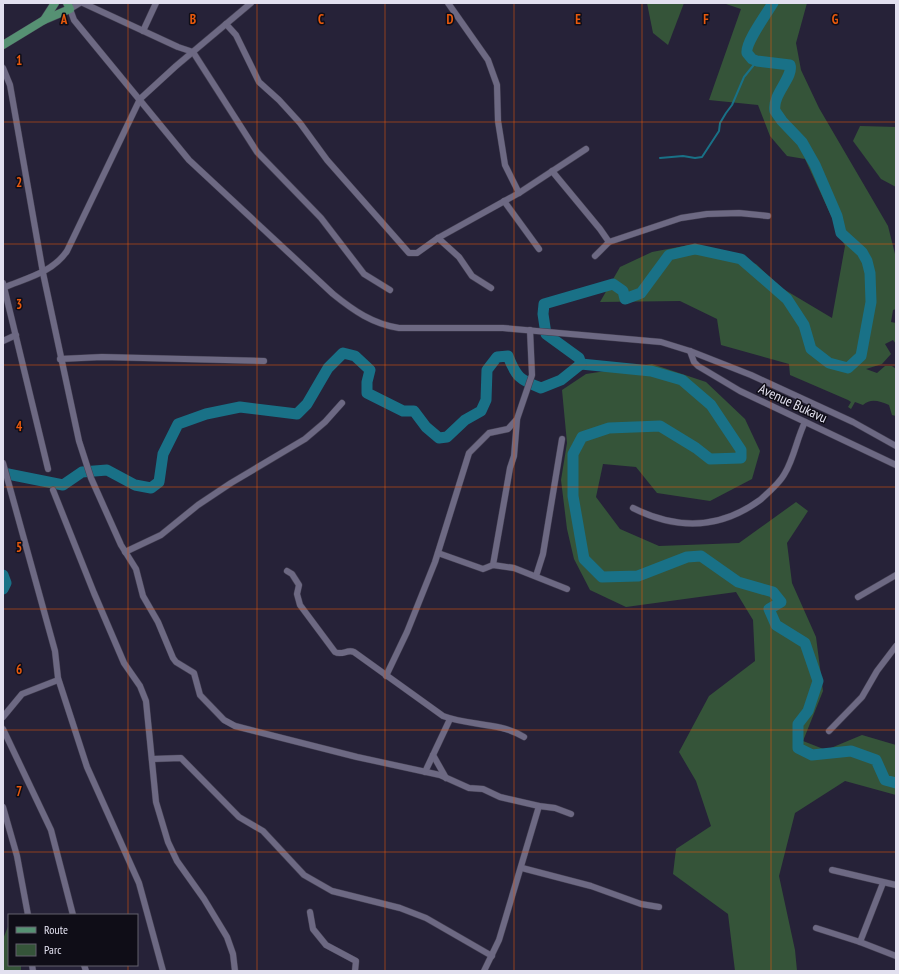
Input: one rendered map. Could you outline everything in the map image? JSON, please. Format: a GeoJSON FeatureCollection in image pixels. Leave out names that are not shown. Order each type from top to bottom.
{"type":"FeatureCollection","features":[{"type":"Feature","properties":{"kind":"main road"},"geometry":{"type":"LineString","coordinates":[[44,20],[56,3],[66,8]]}},
{"type":"Feature","properties":{"kind":"main road"},"geometry":{"type":"LineString","coordinates":[[3,45],[66,8]]}},
{"type":"Feature","properties":{"kind":"street"},"geometry":{"type":"LineString","coordinates":[[390,290],[364,274],[321,218],[257,152],[193,52],[143,31],[93,5],[81,3],[66,8],[74,20],[189,160],[333,294],[354,311],[383,326],[399,328],[502,328],[661,342],[690,350],[751,375],[853,422],[896,446]]}},
{"type":"Feature","properties":{"kind":"street"},"geometry":{"type":"LineString","coordinates":[[143,31],[156,3]]}},
{"type":"Feature","properties":{"kind":"street"},"geometry":{"type":"LineString","coordinates":[[48,469],[3,286],[43,272],[60,261],[67,251],[140,99],[251,3]]}},
{"type":"Feature","properties":{"kind":"street"},"geometry":{"type":"LineString","coordinates":[[448,3],[488,60],[497,85],[498,121],[505,165],[519,193]]}},
{"type":"Feature","properties":{"kind":"street"},"geometry":{"type":"LineString","coordinates":[[226,24],[236,35],[263,88],[279,100],[300,123],[327,160],[406,251],[413,254],[417,254],[438,238],[519,193],[586,149]]}},
{"type":"Feature","properties":{"kind":"street"},"geometry":{"type":"LineString","coordinates":[[3,68],[10,85],[60,359],[91,478],[125,552],[136,569],[143,596],[158,622],[173,658],[176,662],[194,674],[200,695],[224,720],[235,726],[425,772],[446,778],[469,788],[483,789],[500,797],[555,808],[571,814]]}},
{"type":"Feature","properties":{"kind":"street"},"geometry":{"type":"LineString","coordinates":[[552,171],[609,242]]}},
{"type":"Feature","properties":{"kind":"street"},"geometry":{"type":"LineString","coordinates":[[504,201],[539,249]]}},
{"type":"Feature","properties":{"kind":"street"},"geometry":{"type":"LineString","coordinates":[[595,256],[609,242],[681,218],[707,214],[739,213],[768,216]]}},
{"type":"Feature","properties":{"kind":"street"},"geometry":{"type":"LineString","coordinates":[[438,238],[459,257],[472,276],[491,288]]}},
{"type":"Feature","properties":{"kind":"street"},"geometry":{"type":"LineString","coordinates":[[493,565],[514,456],[517,418],[532,375],[532,330]]}},
{"type":"Feature","properties":{"kind":"street"},"geometry":{"type":"LineString","coordinates":[[3,341],[16,335]]}},
{"type":"Feature","properties":{"kind":"street","name":"Avenue Bukavu"},"geometry":{"type":"LineString","coordinates":[[690,350],[694,362],[698,366],[740,391],[896,465]]}},
{"type":"Feature","properties":{"kind":"street"},"geometry":{"type":"LineString","coordinates":[[60,359],[102,357],[264,361]]}},
{"type":"Feature","properties":{"kind":"street"},"geometry":{"type":"LineString","coordinates":[[125,552],[161,535],[198,505],[231,482],[305,439],[325,422],[342,402]]}},
{"type":"Feature","properties":{"kind":"street"},"geometry":{"type":"LineString","coordinates":[[386,676],[407,632],[438,553],[470,451],[489,433],[508,429],[517,418]]}},
{"type":"Feature","properties":{"kind":"street"},"geometry":{"type":"LineString","coordinates":[[633,508],[668,522],[687,524],[721,520],[749,508],[765,496],[785,474],[805,422]]}},
{"type":"Feature","properties":{"kind":"street"},"geometry":{"type":"LineString","coordinates":[[536,576],[543,554],[562,439]]}},
{"type":"Feature","properties":{"kind":"street"},"geometry":{"type":"LineString","coordinates":[[3,464],[54,651],[58,680],[87,768],[139,883],[163,971]]}},
{"type":"Feature","properties":{"kind":"street"},"geometry":{"type":"LineString","coordinates":[[53,490],[124,663],[140,686],[146,701],[157,804],[168,842],[177,861],[204,899],[227,937],[233,954],[235,971]]}},
{"type":"Feature","properties":{"kind":"street"},"geometry":{"type":"LineString","coordinates":[[438,553],[483,569],[493,565],[514,568],[567,589]]}},
{"type":"Feature","properties":{"kind":"street"},"geometry":{"type":"LineString","coordinates":[[287,572],[292,574],[299,585],[297,594],[300,605],[335,652],[342,654],[350,651],[354,652],[443,716],[450,719],[513,730],[524,737]]}},
{"type":"Feature","properties":{"kind":"street"},"geometry":{"type":"LineString","coordinates":[[858,597],[896,575]]}},
{"type":"Feature","properties":{"kind":"street"},"geometry":{"type":"LineString","coordinates":[[830,731],[862,697],[877,671],[896,646]]}},
{"type":"Feature","properties":{"kind":"street"},"geometry":{"type":"LineString","coordinates":[[3,717],[22,694],[58,680]]}},
{"type":"Feature","properties":{"kind":"street"},"geometry":{"type":"LineString","coordinates":[[425,772],[450,719]]}},
{"type":"Feature","properties":{"kind":"street"},"geometry":{"type":"LineString","coordinates":[[3,729],[51,830],[73,914]]}},
{"type":"Feature","properties":{"kind":"street"},"geometry":{"type":"LineString","coordinates":[[433,755],[438,762],[441,772],[446,778]]}},
{"type":"Feature","properties":{"kind":"street"},"geometry":{"type":"LineString","coordinates":[[152,759],[181,758],[226,806],[239,817],[263,831],[304,875],[312,880],[332,891],[400,908],[426,918],[492,956]]}},
{"type":"Feature","properties":{"kind":"street"},"geometry":{"type":"LineString","coordinates":[[484,971],[499,940],[540,806]]}},
{"type":"Feature","properties":{"kind":"street"},"geometry":{"type":"LineString","coordinates":[[3,807],[17,856],[28,914]]}},
{"type":"Feature","properties":{"kind":"street"},"geometry":{"type":"LineString","coordinates":[[522,868],[591,886],[641,904],[659,907]]}},
{"type":"Feature","properties":{"kind":"street"},"geometry":{"type":"LineString","coordinates":[[832,870],[896,885]]}},
{"type":"Feature","properties":{"kind":"street"},"geometry":{"type":"LineString","coordinates":[[860,942],[883,883]]}},
{"type":"Feature","properties":{"kind":"street"},"geometry":{"type":"LineString","coordinates":[[310,912],[313,930],[328,947],[356,961],[355,971]]}},
{"type":"Feature","properties":{"kind":"street"},"geometry":{"type":"LineString","coordinates":[[816,928],[860,942],[896,956]]}},
{"type":"Feature","properties":{"kind":"green space"},"geometry":{"type":"Polygon","coordinates":[[[647,3],[684,3],[668,45],[653,33],[647,3]]]}},
{"type":"Feature","properties":{"kind":"green space"},"geometry":{"type":"Polygon","coordinates":[[[723,3],[807,3],[796,43],[801,70],[819,108],[888,226],[896,258],[896,309],[893,310],[891,322],[896,323],[896,344],[893,340],[885,344],[891,354],[882,364],[866,369],[877,373],[885,366],[892,366],[896,369],[896,416],[892,415],[889,405],[882,402],[869,401],[863,405],[855,402],[851,409],[848,407],[851,402],[848,400],[790,375],[789,364],[721,345],[717,319],[680,301],[600,302],[620,267],[652,252],[689,245],[756,264],[780,287],[832,318],[845,246],[805,159],[787,156],[770,136],[758,105],[709,100],[741,9],[723,3]]]}},
{"type":"Feature","properties":{"kind":"green space"},"geometry":{"type":"Polygon","coordinates":[[[860,126],[896,127],[896,187],[881,179],[853,141],[860,126]]]}},
{"type":"Feature","properties":{"kind":"green space"},"geometry":{"type":"Polygon","coordinates":[[[652,364],[706,382],[745,419],[760,451],[752,479],[710,501],[657,493],[636,467],[603,464],[596,497],[620,529],[659,546],[739,543],[796,502],[808,511],[787,543],[792,583],[816,637],[823,691],[803,741],[826,750],[862,735],[896,745],[896,795],[845,781],[795,813],[779,876],[795,950],[797,971],[735,971],[728,914],[673,874],[676,849],[711,826],[696,781],[679,752],[709,696],[755,661],[753,620],[736,592],[626,607],[590,590],[574,559],[567,529],[561,480],[567,443],[562,390],[586,374],[652,364]]]}},
{"type":"Feature","properties":{"kind":"green space"},"geometry":{"type":"Polygon","coordinates":[[[8,926],[8,966],[21,966],[21,971],[3,971],[3,939],[8,926]]]}},
{"type":"Feature","properties":{"kind":"waterway"},"geometry":{"type":"LineString","coordinates":[[3,473],[63,485],[82,472],[107,470],[135,485],[151,488],[159,482],[163,454],[178,424],[206,414],[240,407],[297,414],[307,404],[328,368],[343,353],[355,356],[370,370],[367,382],[367,393],[403,411],[414,411],[426,427],[439,438],[447,437],[465,420],[481,411],[486,400],[487,370],[497,357],[508,356],[516,373],[523,380],[541,388],[561,380],[581,364],[579,358],[546,334],[543,314],[544,304],[613,284],[623,291],[625,299],[641,293],[669,255],[695,249],[741,259],[787,299],[804,325],[811,349],[829,363],[848,368],[861,356],[871,302],[870,273],[867,261],[862,252],[841,233],[837,216],[815,165],[802,142],[782,121],[775,111],[775,105],[779,92],[789,75],[790,65],[757,61],[752,59],[747,53],[749,42],[773,3]]}},
{"type":"Feature","properties":{"kind":"waterway"},"geometry":{"type":"LineString","coordinates":[[660,158],[683,156],[695,158],[702,157],[719,131],[720,123],[732,105],[744,77],[757,61]]}},
{"type":"Feature","properties":{"kind":"waterway"},"geometry":{"type":"LineString","coordinates":[[581,364],[651,371],[682,380],[711,405],[741,450],[741,458],[710,459],[696,448],[660,426],[609,428],[582,437],[573,454],[573,496],[584,559],[602,577],[638,576],[687,557],[701,556],[738,582],[773,592],[781,602],[769,609],[776,625],[805,643],[818,681],[808,711],[798,724],[798,748],[812,755],[851,751],[876,760],[885,780],[896,783]]}},
{"type":"Feature","properties":{"kind":"waterway"},"geometry":{"type":"LineString","coordinates":[[3,575],[6,583],[3,589]]}}]}
